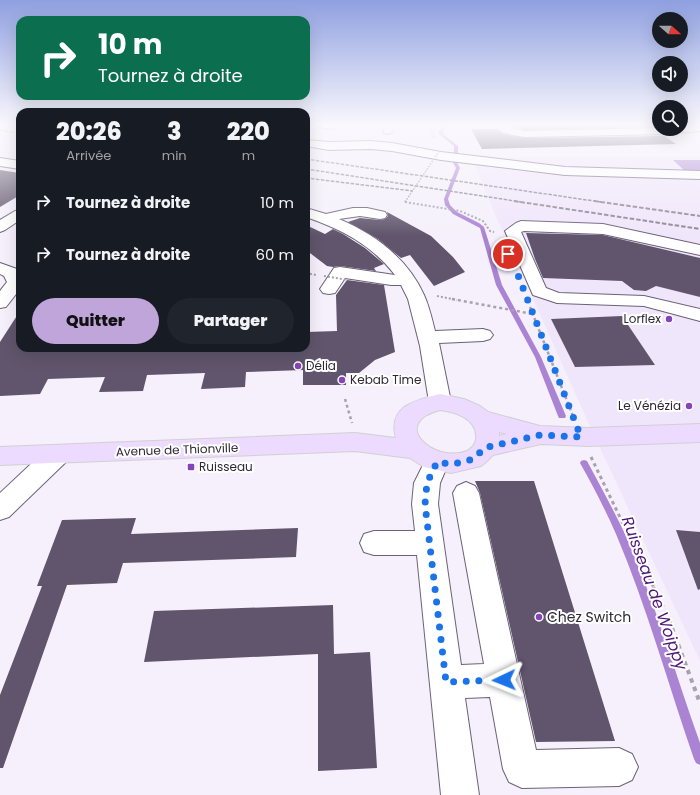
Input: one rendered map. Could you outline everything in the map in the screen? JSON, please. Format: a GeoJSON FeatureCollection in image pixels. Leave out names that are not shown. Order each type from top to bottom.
{"type":"FeatureCollection","features":[{"type":"Feature","properties":{"kind":"main road"},"geometry":{"type":"LineString","coordinates":[[440,402],[454,403],[466,408],[480,418],[488,433],[488,442],[475,458],[464,462],[450,464],[426,456],[408,441],[404,432],[405,423],[409,415],[416,409],[426,404],[440,402]]}},
{"type":"Feature","properties":{"kind":"main road"},"geometry":{"type":"LineString","coordinates":[[480,418],[540,435],[581,437],[700,433]]}},
{"type":"Feature","properties":{"kind":"main road","name":"Avenue de Thionville"},"geometry":{"type":"LineString","coordinates":[[355,442],[405,423]]}},
{"type":"Feature","properties":{"kind":"main road"},"geometry":{"type":"LineString","coordinates":[[484,448],[540,435]]}},
{"type":"Feature","properties":{"kind":"main road","name":"Avenue de Thionville"},"geometry":{"type":"LineString","coordinates":[[0,456],[355,442],[426,456]]}},
{"type":"Feature","properties":{"kind":"street"},"geometry":{"type":"LineString","coordinates":[[1,162],[16,164]]}},
{"type":"Feature","properties":{"kind":"street"},"geometry":{"type":"LineString","coordinates":[[499,162],[565,171],[700,175]]}},
{"type":"Feature","properties":{"kind":"street"},"geometry":{"type":"LineString","coordinates":[[327,219],[333,215],[352,212],[380,215]]}},
{"type":"Feature","properties":{"kind":"street"},"geometry":{"type":"LineString","coordinates":[[310,213],[355,231],[377,246],[396,263],[414,292],[437,377],[440,402]]}},
{"type":"Feature","properties":{"kind":"street"},"geometry":{"type":"LineString","coordinates":[[0,227],[16,217]]}},
{"type":"Feature","properties":{"kind":"street"},"geometry":{"type":"LineString","coordinates":[[700,250],[603,229],[521,226],[513,230],[539,291],[557,298],[644,301],[700,315]]}},
{"type":"Feature","properties":{"kind":"street"},"geometry":{"type":"LineString","coordinates":[[0,268],[11,273],[16,279]]}},
{"type":"Feature","properties":{"kind":"street"},"geometry":{"type":"LineString","coordinates":[[336,277],[407,280]]}},
{"type":"Feature","properties":{"kind":"street"},"geometry":{"type":"LineString","coordinates":[[0,303],[16,284]]}},
{"type":"Feature","properties":{"kind":"street"},"geometry":{"type":"LineString","coordinates":[[427,337],[483,336]]}},
{"type":"Feature","properties":{"kind":"street"},"geometry":{"type":"LineString","coordinates":[[0,509],[58,454]]}},
{"type":"Feature","properties":{"kind":"street"},"geometry":{"type":"LineString","coordinates":[[426,456],[427,483],[425,504],[460,795]]}},
{"type":"Feature","properties":{"kind":"street"},"geometry":{"type":"LineString","coordinates":[[466,493],[522,769],[618,767]]}},
{"type":"Feature","properties":{"kind":"street"},"geometry":{"type":"LineString","coordinates":[[374,543],[429,543]]}},
{"type":"Feature","properties":{"kind":"street"},"geometry":{"type":"LineString","coordinates":[[446,682],[504,680]]}},
{"type":"Feature","properties":{"kind":"path"},"geometry":{"type":"LineString","coordinates":[[441,162],[405,202],[460,211],[483,221],[490,232],[496,232],[498,239]]}},
{"type":"Feature","properties":{"kind":"path"},"geometry":{"type":"LineString","coordinates":[[528,299],[531,314],[581,437],[669,620],[700,703]]}},
{"type":"Feature","properties":{"kind":"path"},"geometry":{"type":"LineString","coordinates":[[503,308],[531,314]]}},
{"type":"Feature","properties":{"kind":"shaded area"},"geometry":{"type":"Polygon","coordinates":[[[474,162],[700,162],[700,661],[593,433],[491,205],[474,162]]]}},
{"type":"Feature","properties":{"kind":"shaded area"},"geometry":{"type":"Polygon","coordinates":[[[675,162],[700,162],[700,171],[685,171],[675,162]]]}},
{"type":"Feature","properties":{"kind":"building"},"geometry":{"type":"Polygon","coordinates":[[[0,170],[16,172],[16,197],[0,207],[0,170]]]}},
{"type":"Feature","properties":{"kind":"building"},"geometry":{"type":"Polygon","coordinates":[[[387,212],[431,236],[453,257],[465,272],[434,286],[410,255],[401,258],[378,239],[348,222],[360,218],[385,219],[388,216],[387,212]]]}},
{"type":"Feature","properties":{"kind":"building"},"geometry":{"type":"Polygon","coordinates":[[[310,227],[325,234],[333,229],[343,234],[365,248],[384,264],[374,268],[376,271],[340,266],[327,266],[310,253],[310,227]]]}},
{"type":"Feature","properties":{"kind":"building"},"geometry":{"type":"Polygon","coordinates":[[[526,233],[603,235],[700,258],[700,297],[656,286],[646,291],[634,290],[622,281],[543,278],[526,233]]]}},
{"type":"Feature","properties":{"kind":"building"},"geometry":{"type":"Polygon","coordinates":[[[347,280],[384,285],[395,352],[375,360],[359,373],[346,373],[346,385],[303,385],[303,370],[246,372],[245,387],[201,389],[205,373],[147,375],[143,391],[99,392],[105,377],[48,379],[40,394],[0,396],[0,342],[16,317],[16,352],[310,352],[310,332],[337,331],[336,295],[347,280]]]}},
{"type":"Feature","properties":{"kind":"building"},"geometry":{"type":"Polygon","coordinates":[[[622,316],[655,365],[575,367],[551,319],[622,316]]]}},
{"type":"Feature","properties":{"kind":"building"},"geometry":{"type":"Polygon","coordinates":[[[475,481],[534,481],[615,741],[536,742],[480,493],[475,481]]]}},
{"type":"Feature","properties":{"kind":"building"},"geometry":{"type":"Polygon","coordinates":[[[136,518],[131,534],[298,528],[296,557],[123,563],[117,583],[67,585],[3,768],[0,768],[0,695],[42,586],[37,586],[62,520],[136,518]]]}},
{"type":"Feature","properties":{"kind":"building"},"geometry":{"type":"Polygon","coordinates":[[[676,530],[700,532],[700,589],[698,590],[676,530]]]}},
{"type":"Feature","properties":{"kind":"building"},"geometry":{"type":"Polygon","coordinates":[[[333,605],[334,654],[370,652],[377,768],[318,771],[318,654],[144,662],[154,611],[333,605]]]}},
{"type":"Feature","properties":{"kind":"waterway","name":"Ruisseau de Woippy"},"geometry":{"type":"LineString","coordinates":[[455,162],[458,168],[446,199],[447,205],[455,213],[482,227],[499,285],[538,357],[562,416]]}},
{"type":"Feature","properties":{"kind":"waterway","name":"Ruisseau de Woippy"},"geometry":{"type":"LineString","coordinates":[[584,463],[603,498],[635,571],[700,759]]}},
{"type":"Feature","properties":{"kind":"railway"},"geometry":{"type":"LineString","coordinates":[[327,162],[599,202]]}},
{"type":"Feature","properties":{"kind":"railway"},"geometry":{"type":"LineString","coordinates":[[310,170],[521,202]]}},
{"type":"Feature","properties":{"kind":"railway"},"geometry":{"type":"LineString","coordinates":[[310,178],[413,191]]}},
{"type":"Feature","properties":{"kind":"railway"},"geometry":{"type":"LineString","coordinates":[[514,201],[700,229]]}},
{"type":"Feature","properties":{"kind":"railway"},"geometry":{"type":"LineString","coordinates":[[594,201],[599,202]]}},
{"type":"Feature","properties":{"kind":"railway"},"geometry":{"type":"LineString","coordinates":[[599,202],[700,216]]}},
{"type":"Feature","properties":{"kind":"place","name":"Lorflex"},"geometry":{"type":"Point","coordinates":[669,319]}},
{"type":"Feature","properties":{"kind":"place","name":"Délia"},"geometry":{"type":"Point","coordinates":[298,366]}},
{"type":"Feature","properties":{"kind":"place","name":"Kebab Time"},"geometry":{"type":"Point","coordinates":[342,380]}},
{"type":"Feature","properties":{"kind":"place","name":"Le Vénézia"},"geometry":{"type":"Point","coordinates":[689,406]}},
{"type":"Feature","properties":{"kind":"place","name":"Ruisseau"},"geometry":{"type":"Point","coordinates":[191,467]}},
{"type":"Feature","properties":{"kind":"place","name":"Chez Switch"},"geometry":{"type":"Point","coordinates":[539,617]}},
{"type":"Feature","properties":{"kind":"route"},"geometry":{"type":"LineString","coordinates":[[504,680],[446,682],[425,504],[427,483],[437,462],[450,464],[464,462],[475,458],[483,451],[484,448],[540,435],[581,437],[516,270],[508,254]]}}]}
